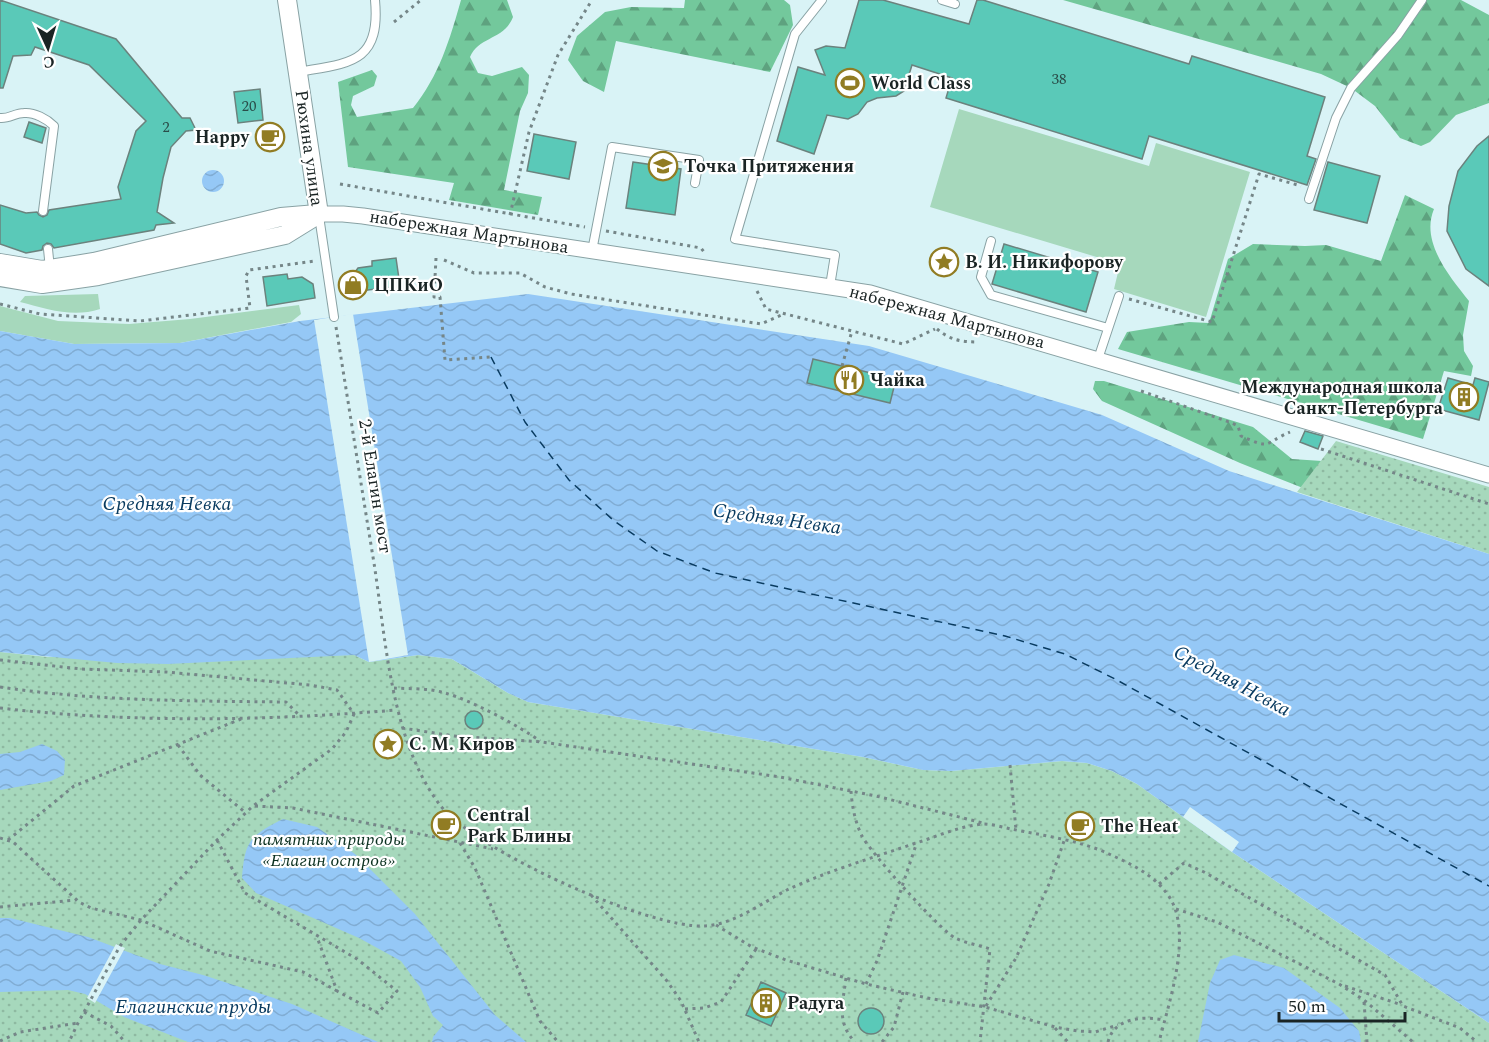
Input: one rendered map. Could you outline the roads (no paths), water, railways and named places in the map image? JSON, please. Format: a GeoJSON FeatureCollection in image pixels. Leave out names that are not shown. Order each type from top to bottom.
{"type":"FeatureCollection","features":[{"type":"Feature","properties":{"kind":"street","name":"Рюхина улица"},"geometry":{"type":"LineString","coordinates":[[287,0],[319,214]]}},
{"type":"Feature","properties":{"kind":"street","name":"набережная Мартынова"},"geometry":{"type":"LineString","coordinates":[[319,214],[343,214],[870,293],[1489,475]]}},
{"type":"Feature","properties":{"kind":"street"},"geometry":{"type":"LineString","coordinates":[[0,277],[42,284],[96,269],[285,235],[319,214]]}},
{"type":"Feature","properties":{"kind":"street"},"geometry":{"type":"LineString","coordinates":[[0,263],[42,270],[96,269]]}},
{"type":"Feature","properties":{"kind":"lane"},"geometry":{"type":"LineString","coordinates":[[298,72],[344,64],[362,55],[374,39],[377,21],[375,0]]}},
{"type":"Feature","properties":{"kind":"lane"},"geometry":{"type":"LineString","coordinates":[[822,0],[795,34],[735,239],[835,255],[830,286]]}},
{"type":"Feature","properties":{"kind":"lane"},"geometry":{"type":"LineString","coordinates":[[942,0],[955,4]]}},
{"type":"Feature","properties":{"kind":"lane"},"geometry":{"type":"LineString","coordinates":[[1309,198],[1336,118],[1351,88],[1398,36],[1422,0]]}},
{"type":"Feature","properties":{"kind":"lane"},"geometry":{"type":"LineString","coordinates":[[0,118],[5,119],[25,112],[48,119],[54,126],[43,211]]}},
{"type":"Feature","properties":{"kind":"lane"},"geometry":{"type":"LineString","coordinates":[[592,251],[612,147],[699,160],[695,183]]}},
{"type":"Feature","properties":{"kind":"lane","name":"Рюхина улица"},"geometry":{"type":"LineString","coordinates":[[319,214],[334,317]]}},
{"type":"Feature","properties":{"kind":"lane"},"geometry":{"type":"LineString","coordinates":[[992,242],[981,277],[991,295],[1108,327]]}},
{"type":"Feature","properties":{"kind":"lane"},"geometry":{"type":"LineString","coordinates":[[48,249],[50,269]]}},
{"type":"Feature","properties":{"kind":"lane"},"geometry":{"type":"LineString","coordinates":[[1098,359],[1119,296]]}},
{"type":"Feature","properties":{"kind":"water"},"geometry":{"type":"Polygon","coordinates":[[[213,170],[221,173],[224,181],[221,189],[213,192],[205,189],[202,181],[205,173],[213,170]]]}},
{"type":"Feature","properties":{"kind":"water","name":"Средняя Невка"},"geometry":{"type":"Polygon","coordinates":[[[528,294],[869,346],[1102,415],[1229,471],[1489,554],[1489,1023],[1232,852],[1137,784],[1112,771],[1087,763],[1062,761],[951,771],[923,770],[863,757],[528,702],[508,693],[452,659],[418,655],[369,662],[354,655],[168,664],[117,663],[0,652],[0,331],[74,344],[180,343],[300,321],[528,294]],[[813,359],[807,383],[890,403],[896,379],[813,359]]]}},
{"type":"Feature","properties":{"kind":"water"},"geometry":{"type":"Polygon","coordinates":[[[42,744],[57,751],[65,760],[64,775],[51,781],[0,790],[0,754],[20,752],[42,744]]]}},
{"type":"Feature","properties":{"kind":"water"},"geometry":{"type":"Polygon","coordinates":[[[283,819],[317,827],[355,854],[415,914],[495,1015],[526,1042],[432,1042],[433,1037],[443,1025],[433,1016],[420,987],[401,961],[359,938],[256,893],[242,878],[245,855],[256,835],[283,819]]]}},
{"type":"Feature","properties":{"kind":"water","name":"Елагинские пруды"},"geometry":{"type":"Polygon","coordinates":[[[0,918],[10,918],[88,937],[160,964],[203,975],[292,1004],[378,1042],[188,1042],[124,1017],[85,994],[68,990],[0,992],[0,918]]]}},
{"type":"Feature","properties":{"kind":"water"},"geometry":{"type":"Polygon","coordinates":[[[1234,955],[1284,968],[1340,1008],[1359,1031],[1361,1042],[1198,1042],[1210,983],[1220,960],[1234,955]]]}},
{"type":"Feature","properties":{"kind":"place","name":"World Class"},"geometry":{"type":"Point","coordinates":[850,83]}},
{"type":"Feature","properties":{"kind":"place","name":"Happy"},"geometry":{"type":"Point","coordinates":[270,137]}},
{"type":"Feature","properties":{"kind":"place","name":"Точка Притяжения"},"geometry":{"type":"Point","coordinates":[663,166]}},
{"type":"Feature","properties":{"kind":"place","name":"В. И. Никифорову"},"geometry":{"type":"Point","coordinates":[944,262]}},
{"type":"Feature","properties":{"kind":"place","name":"ЦПКиО"},"geometry":{"type":"Point","coordinates":[353,285]}},
{"type":"Feature","properties":{"kind":"place","name":"Чайка"},"geometry":{"type":"Point","coordinates":[849,380]}},
{"type":"Feature","properties":{"kind":"place","name":"Международная школа Санкт-Петербурга"},"geometry":{"type":"Point","coordinates":[1464,397]}},
{"type":"Feature","properties":{"kind":"place","name":"С. М. Киров"},"geometry":{"type":"Point","coordinates":[388,744]}},
{"type":"Feature","properties":{"kind":"place","name":"Central Park Блины"},"geometry":{"type":"Point","coordinates":[446,825]}},
{"type":"Feature","properties":{"kind":"place","name":"The Heat"},"geometry":{"type":"Point","coordinates":[1080,826]}},
{"type":"Feature","properties":{"kind":"place","name":"Радуга"},"geometry":{"type":"Point","coordinates":[766,1003]}},
{"type":"Feature","properties":{"kind":"park label","name":"памятник природы «Елагин остров»"},"geometry":{"type":"Point","coordinates":[329,849]}}]}
